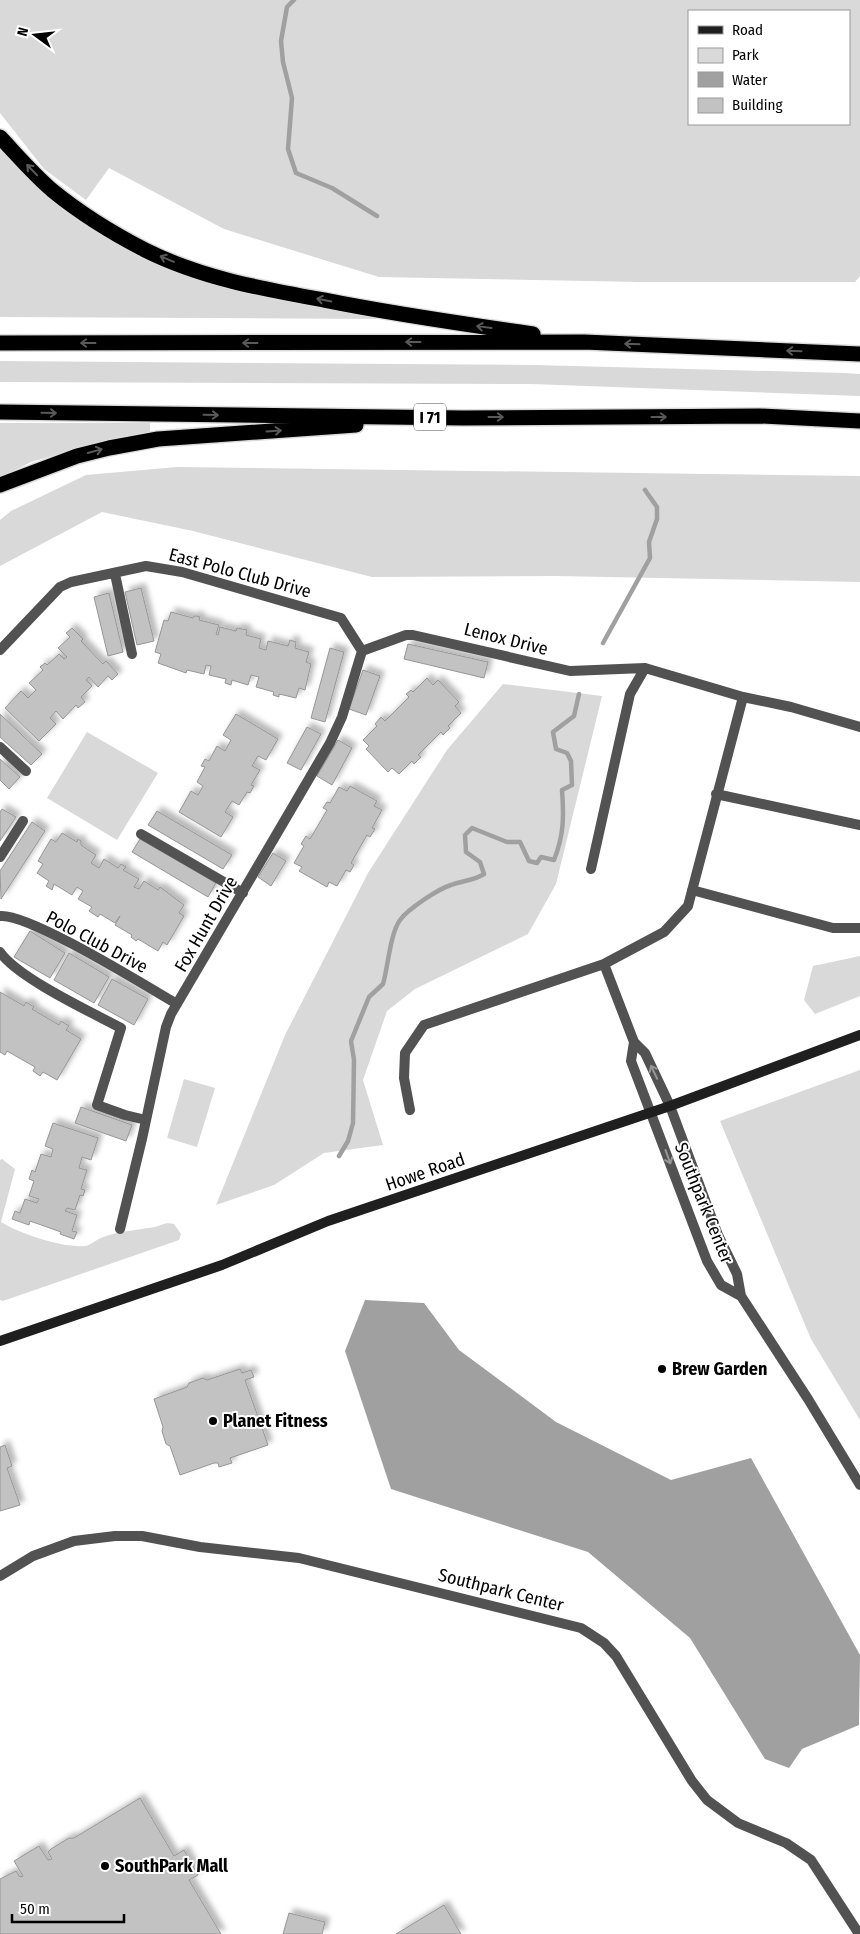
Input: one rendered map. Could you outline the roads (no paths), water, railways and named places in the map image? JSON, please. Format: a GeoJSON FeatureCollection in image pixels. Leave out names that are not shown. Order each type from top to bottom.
{"type":"FeatureCollection","features":[{"type":"Feature","properties":{"kind":"highway"},"geometry":{"type":"LineString","coordinates":[[0,137],[53,191],[138,246],[182,266],[222,279],[259,288],[386,313],[584,342]]}},
{"type":"Feature","properties":{"kind":"highway"},"geometry":{"type":"LineString","coordinates":[[0,343],[584,342],[860,354]]}},
{"type":"Feature","properties":{"kind":"highway","name":"I 71"},"geometry":{"type":"LineString","coordinates":[[0,412],[463,418],[760,416],[860,421]]}},
{"type":"Feature","properties":{"kind":"highway"},"geometry":{"type":"LineString","coordinates":[[0,485],[77,456],[158,439],[463,418]]}},
{"type":"Feature","properties":{"kind":"street","name":"East Polo Club Drive"},"geometry":{"type":"LineString","coordinates":[[0,650],[60,587],[71,582],[146,566],[182,572],[341,618],[362,651]]}},
{"type":"Feature","properties":{"kind":"street"},"geometry":{"type":"LineString","coordinates":[[115,574],[132,654]]}},
{"type":"Feature","properties":{"kind":"street","name":"Lenox Drive"},"geometry":{"type":"LineString","coordinates":[[362,651],[406,635],[413,635],[570,671],[645,668],[743,697],[791,707],[860,727]]}},
{"type":"Feature","properties":{"kind":"street","name":"Fox Hunt Drive"},"geometry":{"type":"LineString","coordinates":[[120,1229],[166,1027],[177,1004],[330,743],[342,717],[362,651]]}},
{"type":"Feature","properties":{"kind":"street"},"geometry":{"type":"LineString","coordinates":[[591,869],[630,694],[645,668]]}},
{"type":"Feature","properties":{"kind":"street"},"geometry":{"type":"LineString","coordinates":[[410,1110],[404,1078],[405,1053],[424,1024],[604,964],[664,932],[688,906],[743,697]]}},
{"type":"Feature","properties":{"kind":"street"},"geometry":{"type":"LineString","coordinates":[[0,747],[26,771]]}},
{"type":"Feature","properties":{"kind":"street"},"geometry":{"type":"LineString","coordinates":[[716,794],[860,825]]}},
{"type":"Feature","properties":{"kind":"street"},"geometry":{"type":"LineString","coordinates":[[0,857],[23,821]]}},
{"type":"Feature","properties":{"kind":"street"},"geometry":{"type":"LineString","coordinates":[[141,834],[243,893]]}},
{"type":"Feature","properties":{"kind":"street"},"geometry":{"type":"LineString","coordinates":[[692,890],[833,928],[860,928]]}},
{"type":"Feature","properties":{"kind":"street","name":"Polo Club Drive"},"geometry":{"type":"LineString","coordinates":[[0,916],[6,915],[38,928],[85,951],[177,1004]]}},
{"type":"Feature","properties":{"kind":"street"},"geometry":{"type":"LineString","coordinates":[[0,952],[7,962],[37,982],[121,1028],[97,1105],[146,1120]]}},
{"type":"Feature","properties":{"kind":"street"},"geometry":{"type":"LineString","coordinates":[[604,964],[634,1042],[645,1053],[670,1106]]}},
{"type":"Feature","properties":{"kind":"street","name":"Howe Road"},"geometry":{"type":"LineString","coordinates":[[0,1341],[222,1265],[328,1221],[670,1106],[860,1035]]}},
{"type":"Feature","properties":{"kind":"street"},"geometry":{"type":"LineString","coordinates":[[634,1042],[631,1061],[651,1112]]}},
{"type":"Feature","properties":{"kind":"street","name":"Southpark Center"},"geometry":{"type":"LineString","coordinates":[[670,1106],[718,1235],[738,1274],[741,1296],[803,1391],[860,1485]]}},
{"type":"Feature","properties":{"kind":"street","name":"Southpark Center"},"geometry":{"type":"LineString","coordinates":[[651,1112],[707,1261],[721,1285],[741,1296]]}},
{"type":"Feature","properties":{"kind":"street","name":"Southpark Center"},"geometry":{"type":"LineString","coordinates":[[0,1576],[33,1556],[74,1541],[115,1536],[142,1536],[200,1547],[299,1558],[581,1628],[604,1643],[616,1656],[692,1781],[707,1800],[738,1823],[786,1843],[811,1860],[859,1934]]}},
{"type":"Feature","properties":{"kind":"water"},"geometry":{"type":"Polygon","coordinates":[[[365,1300],[424,1303],[459,1350],[556,1422],[671,1480],[751,1458],[860,1655],[859,1725],[802,1749],[789,1768],[765,1759],[690,1638],[588,1552],[391,1489],[345,1351],[365,1300]]]}},
{"type":"Feature","properties":{"kind":"waterway"},"geometry":{"type":"LineString","coordinates":[[294,0],[287,7],[281,41],[283,62],[292,98],[288,149],[296,173],[332,188],[377,216]]}},
{"type":"Feature","properties":{"kind":"waterway"},"geometry":{"type":"LineString","coordinates":[[603,643],[650,558],[649,542],[657,519],[657,507],[645,490]]}},
{"type":"Feature","properties":{"kind":"waterway"},"geometry":{"type":"LineString","coordinates":[[339,1156],[348,1141],[353,1123],[354,1060],[351,1041],[369,997],[383,984],[394,934],[400,920],[416,905],[445,887],[484,874],[480,862],[466,852],[465,835],[472,828],[507,842],[520,842],[529,861],[537,863],[541,857],[554,860],[560,842],[562,825],[562,790],[572,785],[571,761],[567,753],[556,749],[553,732],[574,716],[579,694]]}},
{"type":"Feature","properties":{"kind":"place","name":"Brew Garden"},"geometry":{"type":"Point","coordinates":[662,1369]}},
{"type":"Feature","properties":{"kind":"place","name":"Planet Fitness"},"geometry":{"type":"Point","coordinates":[213,1421]}},
{"type":"Feature","properties":{"kind":"place","name":"SouthPark Mall"},"geometry":{"type":"Point","coordinates":[105,1866]}}]}
